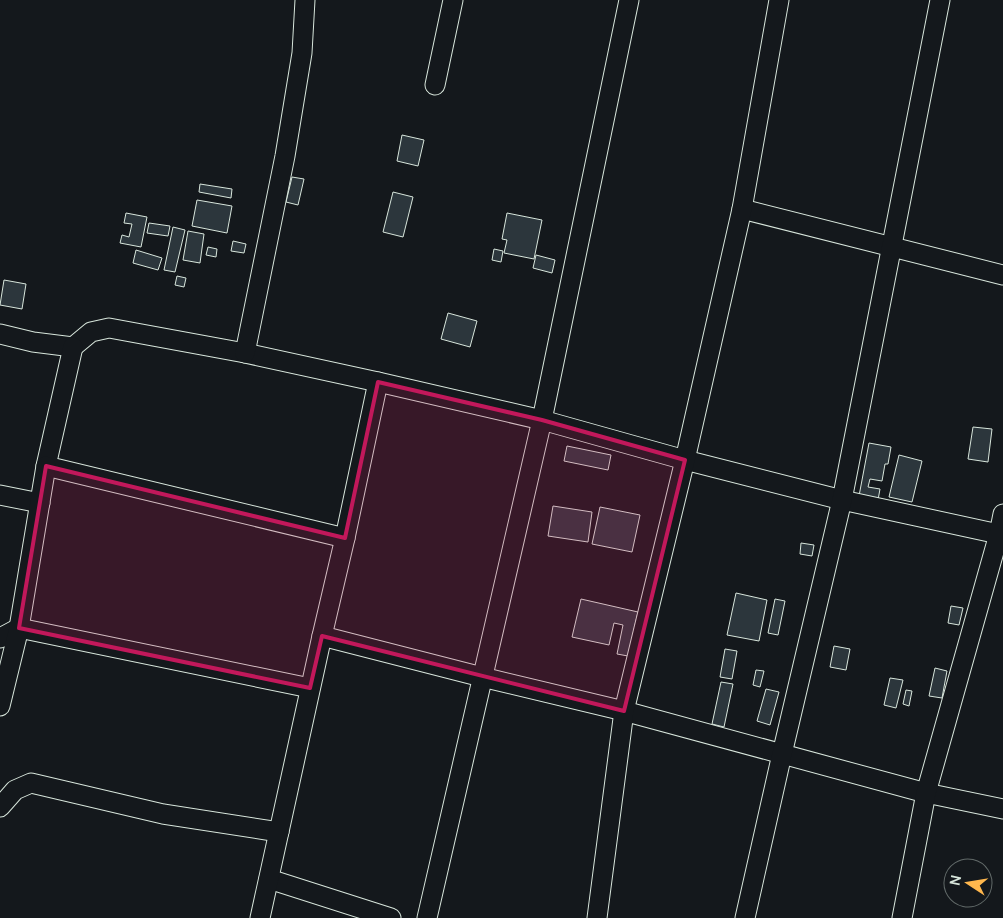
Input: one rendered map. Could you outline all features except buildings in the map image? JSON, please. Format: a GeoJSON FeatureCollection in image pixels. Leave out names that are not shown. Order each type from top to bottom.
{"type":"FeatureCollection","features":[{"type":"Feature","properties":{"kind":"street"},"geometry":{"type":"LineString","coordinates":[[245,353],[286,147],[302,53],[305,0]]}},
{"type":"Feature","properties":{"kind":"street"},"geometry":{"type":"LineString","coordinates":[[435,85],[452,0]]}},
{"type":"Feature","properties":{"kind":"street"},"geometry":{"type":"LineString","coordinates":[[427,918],[542,420],[629,0]]}},
{"type":"Feature","properties":{"kind":"street"},"geometry":{"type":"LineString","coordinates":[[596,918],[624,711],[685,460],[742,209],[779,0]]}},
{"type":"Feature","properties":{"kind":"street"},"geometry":{"type":"LineString","coordinates":[[745,918],[842,500],[940,0]]}},
{"type":"Feature","properties":{"kind":"street"},"geometry":{"type":"LineString","coordinates":[[742,209],[1003,275]]}},
{"type":"Feature","properties":{"kind":"street"},"geometry":{"type":"LineString","coordinates":[[0,706],[19,628],[46,466],[73,347],[91,332],[109,328],[245,353],[542,420],[685,460],[842,500],[1001,535]]}},
{"type":"Feature","properties":{"kind":"street"},"geometry":{"type":"LineString","coordinates":[[0,334],[32,342],[73,347]]}},
{"type":"Feature","properties":{"kind":"street"},"geometry":{"type":"LineString","coordinates":[[260,918],[378,382]]}},
{"type":"Feature","properties":{"kind":"street"},"geometry":{"type":"LineString","coordinates":[[46,466],[345,538]]}},
{"type":"Feature","properties":{"kind":"street"},"geometry":{"type":"LineString","coordinates":[[0,495],[40,504]]}},
{"type":"Feature","properties":{"kind":"street"},"geometry":{"type":"LineString","coordinates":[[902,918],[926,793],[1001,535],[1003,514]]}},
{"type":"Feature","properties":{"kind":"street"},"geometry":{"type":"LineString","coordinates":[[0,638],[19,628],[310,688]]}},
{"type":"Feature","properties":{"kind":"street"},"geometry":{"type":"LineString","coordinates":[[322,636],[624,711],[926,793],[1003,809]]}},
{"type":"Feature","properties":{"kind":"street"},"geometry":{"type":"LineString","coordinates":[[0,807],[15,790],[31,783],[163,814],[279,832]]}},
{"type":"Feature","properties":{"kind":"street"},"geometry":{"type":"LineString","coordinates":[[269,879],[391,918]]}},
{"type":"Feature","properties":{"kind":"highlighted area"},"geometry":{"type":"Polygon","coordinates":[[[378,382],[542,420],[685,460],[624,711],[322,636],[310,688],[19,628],[46,466],[345,538],[378,382]]]}}]}
